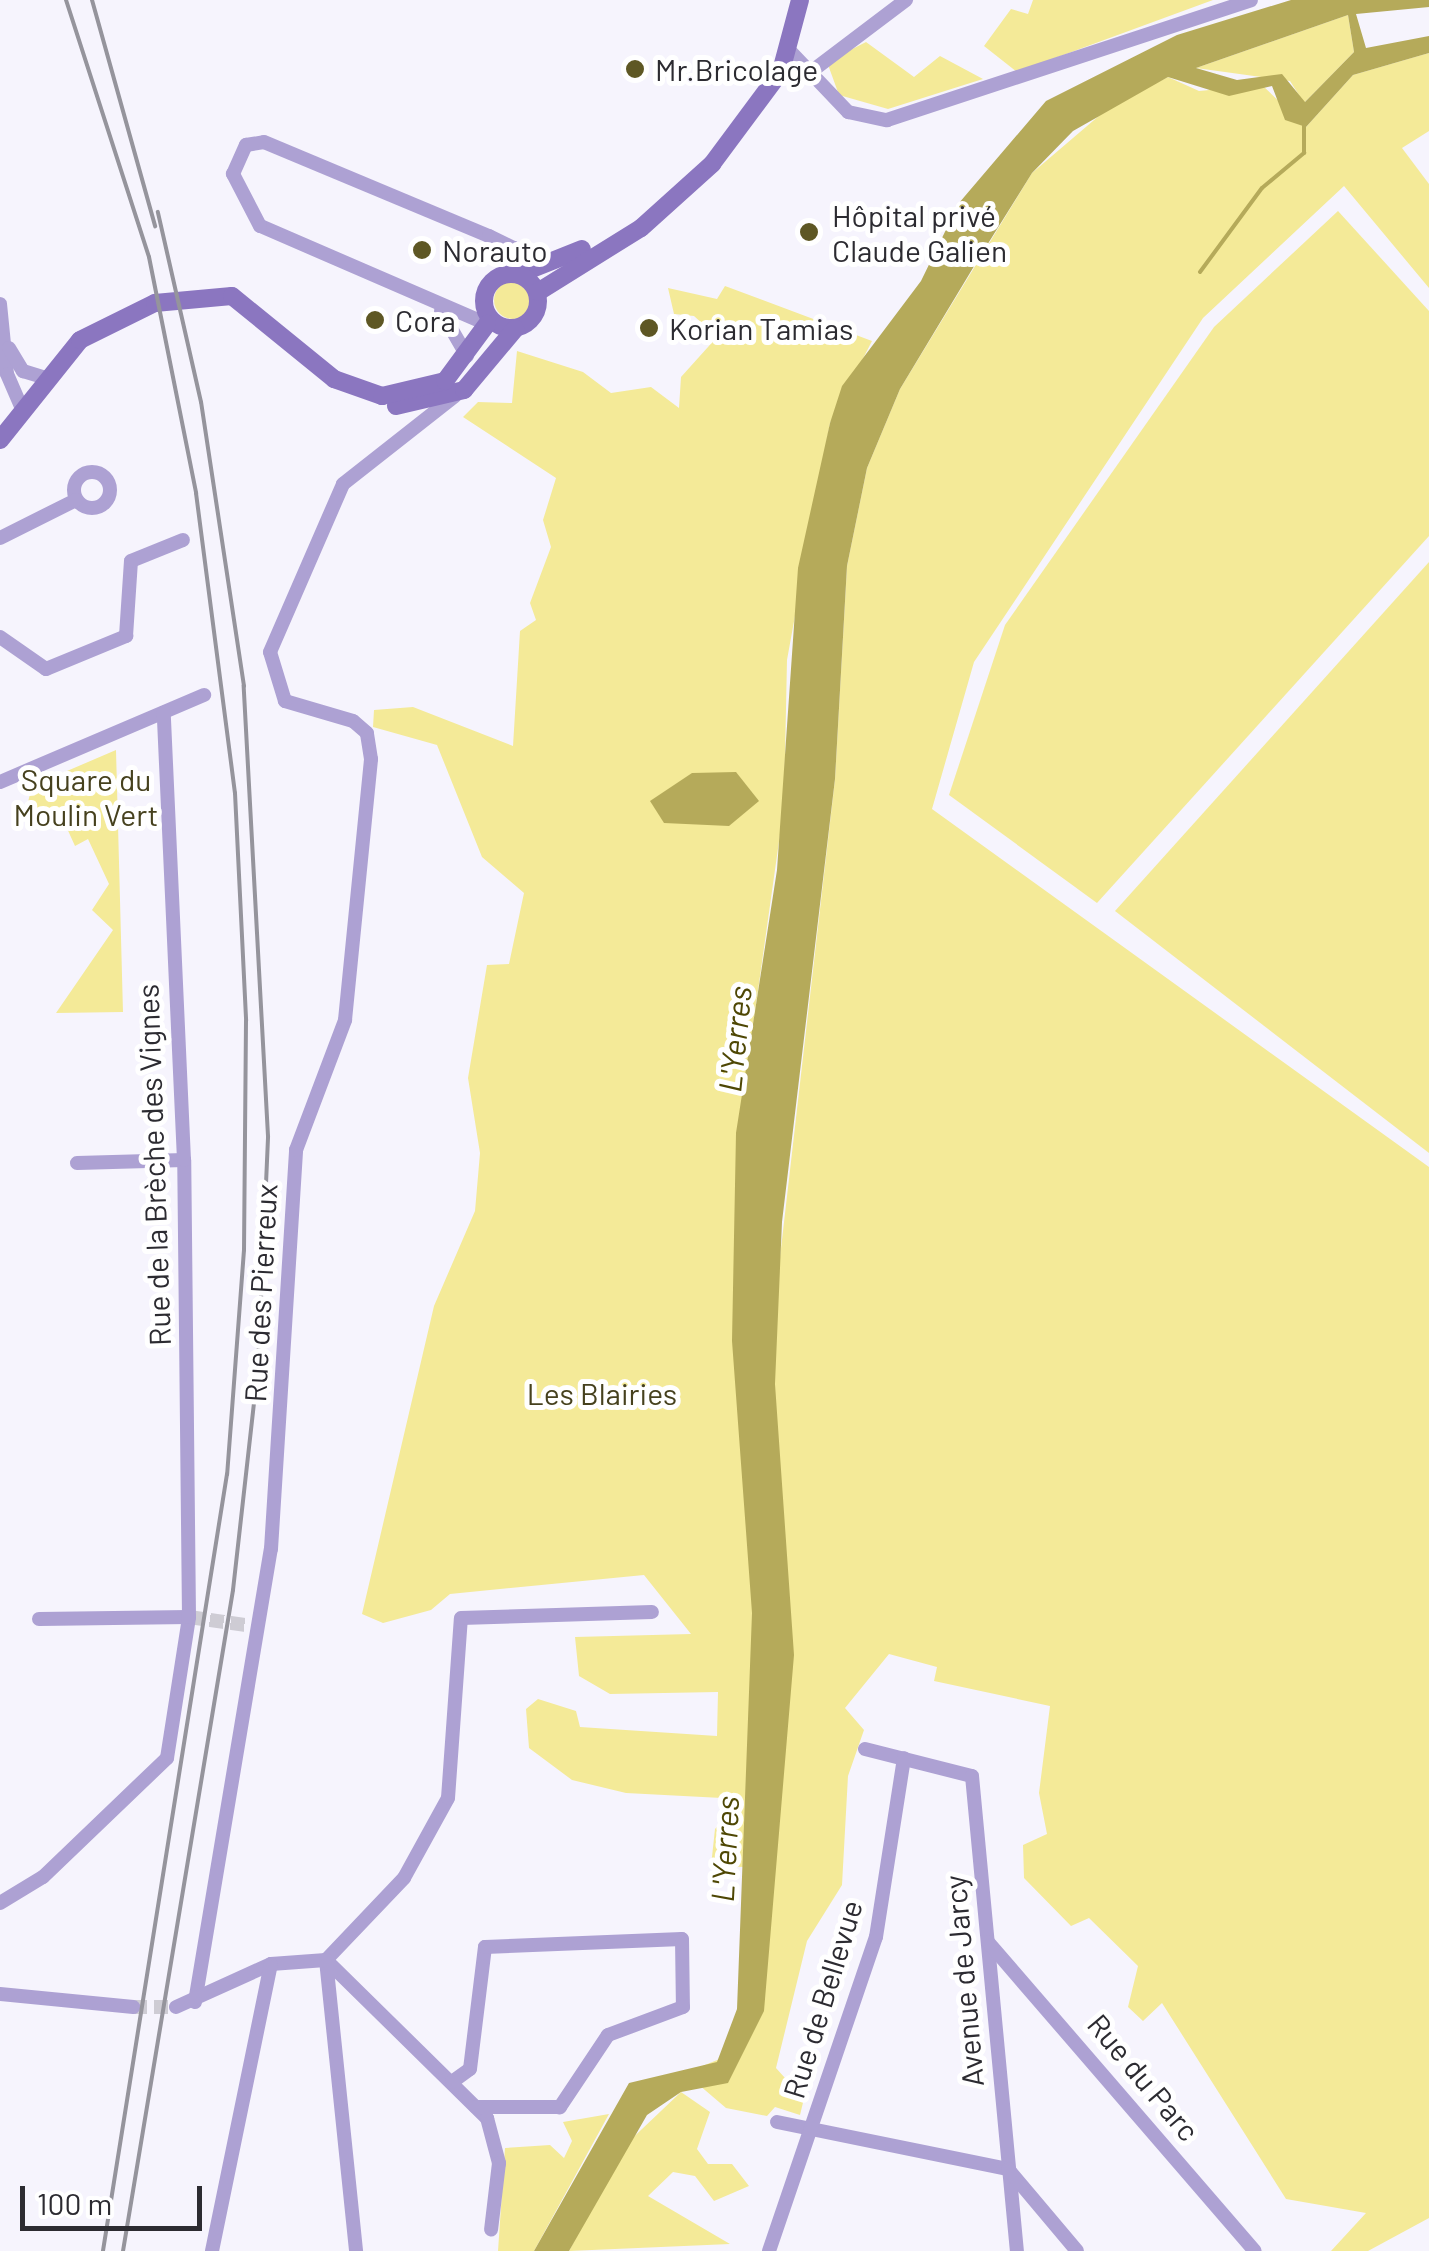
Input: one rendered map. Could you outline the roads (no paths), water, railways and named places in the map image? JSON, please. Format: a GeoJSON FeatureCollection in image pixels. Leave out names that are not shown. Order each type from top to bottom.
{"type":"FeatureCollection","features":[{"type":"Feature","properties":{"kind":"main road"},"geometry":{"type":"LineString","coordinates":[[314,364],[351,388],[400,397],[445,381],[487,324],[491,290],[604,238],[672,190],[764,78],[790,0]]}},
{"type":"Feature","properties":{"kind":"main road"},"geometry":{"type":"LineString","coordinates":[[0,440],[23,411],[40,376],[80,340],[130,311],[202,293],[232,296],[345,391],[404,407],[455,396],[515,328],[538,292],[660,214],[781,70],[800,0]]}},
{"type":"Feature","properties":{"kind":"main road"},"geometry":{"type":"LineString","coordinates":[[526,271],[538,292]]}},
{"type":"Feature","properties":{"kind":"main road"},"geometry":{"type":"LineString","coordinates":[[487,324],[515,328]]}},
{"type":"Feature","properties":{"kind":"street"},"geometry":{"type":"LineString","coordinates":[[781,70],[808,74],[906,0]]}},
{"type":"Feature","properties":{"kind":"street"},"geometry":{"type":"LineString","coordinates":[[789,50],[848,112],[887,120],[1251,0]]}},
{"type":"Feature","properties":{"kind":"street"},"geometry":{"type":"LineString","coordinates":[[487,324],[433,304],[260,226],[233,174],[246,145],[264,142],[489,236],[514,248],[526,271]]}},
{"type":"Feature","properties":{"kind":"street"},"geometry":{"type":"LineString","coordinates":[[0,304],[11,388],[23,411]]}},
{"type":"Feature","properties":{"kind":"street"},"geometry":{"type":"LineString","coordinates":[[433,304],[462,334],[467,356]]}},
{"type":"Feature","properties":{"kind":"street"},"geometry":{"type":"LineString","coordinates":[[4,328],[13,359],[40,376]]}},
{"type":"Feature","properties":{"kind":"street"},"geometry":{"type":"LineString","coordinates":[[11,388],[40,376]]}},
{"type":"Feature","properties":{"kind":"street"},"geometry":{"type":"LineString","coordinates":[[411,432],[455,396]]}},
{"type":"Feature","properties":{"kind":"street"},"geometry":{"type":"LineString","coordinates":[[404,407],[418,417],[411,432]]}},
{"type":"Feature","properties":{"kind":"street","name":"Rue des Pierreux"},"geometry":{"type":"LineString","coordinates":[[195,2002],[259,1627],[296,1150],[345,1020],[371,759],[367,733],[352,721],[285,701],[270,652],[343,484],[411,432]]}},
{"type":"Feature","properties":{"kind":"street"},"geometry":{"type":"LineString","coordinates":[[0,538],[76,500]]}},
{"type":"Feature","properties":{"kind":"street"},"geometry":{"type":"LineString","coordinates":[[0,636],[46,669],[126,636],[131,561],[183,540]]}},
{"type":"Feature","properties":{"kind":"street"},"geometry":{"type":"LineString","coordinates":[[0,782],[204,695]]}},
{"type":"Feature","properties":{"kind":"street","name":"Rue de la Brèche des Vignes"},"geometry":{"type":"LineString","coordinates":[[0,1903],[43,1877],[167,1758],[189,1617],[184,1160],[164,712]]}},
{"type":"Feature","properties":{"kind":"street"},"geometry":{"type":"LineString","coordinates":[[78,1163],[184,1160]]}},
{"type":"Feature","properties":{"kind":"street"},"geometry":{"type":"LineString","coordinates":[[176,2007],[195,2002],[271,1964],[326,1960],[404,1878],[448,1798],[461,1618],[652,1612]]}},
{"type":"Feature","properties":{"kind":"street"},"geometry":{"type":"LineString","coordinates":[[39,1619],[189,1617]]}},
{"type":"Feature","properties":{"kind":"street"},"geometry":{"type":"LineString","coordinates":[[865,1748],[904,1758]]}},
{"type":"Feature","properties":{"kind":"street","name":"Avenue de Jarcy"},"geometry":{"type":"LineString","coordinates":[[904,1758],[972,1776],[1018,2251]]}},
{"type":"Feature","properties":{"kind":"street","name":"Rue de Bellevue"},"geometry":{"type":"LineString","coordinates":[[770,2251],[876,1937],[904,1758]]}},
{"type":"Feature","properties":{"kind":"street"},"geometry":{"type":"LineString","coordinates":[[452,2082],[470,2069],[485,1947],[682,1939],[683,2007],[608,2035],[560,2108],[482,2112]]}},
{"type":"Feature","properties":{"kind":"street","name":"Rue du Parc"},"geometry":{"type":"LineString","coordinates":[[988,1942],[1255,2251]]}},
{"type":"Feature","properties":{"kind":"street"},"geometry":{"type":"LineString","coordinates":[[326,1960],[482,2112],[499,2164],[491,2230]]}},
{"type":"Feature","properties":{"kind":"street"},"geometry":{"type":"LineString","coordinates":[[326,1960],[356,2251]]}},
{"type":"Feature","properties":{"kind":"street"},"geometry":{"type":"LineString","coordinates":[[212,2251],[271,1964]]}},
{"type":"Feature","properties":{"kind":"street"},"geometry":{"type":"LineString","coordinates":[[0,1994],[132,2007]]}},
{"type":"Feature","properties":{"kind":"street"},"geometry":{"type":"LineString","coordinates":[[777,2122],[1008,2169],[1078,2251]]}},
{"type":"Feature","properties":{"kind":"waterway"},"geometry":{"type":"LineString","coordinates":[[1200,272],[1262,188],[1304,153],[1304,123]]}},
{"type":"Feature","properties":{"kind":"tunnel"},"geometry":{"type":"LineString","coordinates":[[189,1617],[259,1627]]}},
{"type":"Feature","properties":{"kind":"tunnel"},"geometry":{"type":"LineString","coordinates":[[133,2007],[176,2007]]}},
{"type":"Feature","properties":{"kind":"railway"},"geometry":{"type":"LineString","coordinates":[[66,0],[149,257],[196,493],[235,793],[246,1021],[244,1250],[227,1474],[103,2251]]}},
{"type":"Feature","properties":{"kind":"railway"},"geometry":{"type":"LineString","coordinates":[[92,0],[155,226]]}},
{"type":"Feature","properties":{"kind":"railway"},"geometry":{"type":"LineString","coordinates":[[123,2251],[233,1590],[258,1367],[268,1136],[244,686],[201,402],[158,212]]}},
{"type":"Feature","properties":{"kind":"place","name":"Mr.Bricolage"},"geometry":{"type":"Point","coordinates":[635,69]}},
{"type":"Feature","properties":{"kind":"place","name":"Hôpital privé Claude Galien"},"geometry":{"type":"Point","coordinates":[809,232]}},
{"type":"Feature","properties":{"kind":"place","name":"Norauto"},"geometry":{"type":"Point","coordinates":[422,250]}},
{"type":"Feature","properties":{"kind":"place","name":"Cora"},"geometry":{"type":"Point","coordinates":[375,320]}},
{"type":"Feature","properties":{"kind":"place","name":"Korian Tamias"},"geometry":{"type":"Point","coordinates":[649,328]}},
{"type":"Feature","properties":{"kind":"park label","name":"Square du Moulin Vert"},"geometry":{"type":"Point","coordinates":[86,796]}},
{"type":"Feature","properties":{"kind":"park label","name":"Les Blairies"},"geometry":{"type":"Point","coordinates":[602,1393]}},
{"type":"Feature","properties":{"kind":"water label","name":"L'Yerres"},"geometry":{"type":"Point","coordinates":[734,1039]}},
{"type":"Feature","properties":{"kind":"water label","name":"L'Yerres"},"geometry":{"type":"Point","coordinates":[724,1849]}}]}
